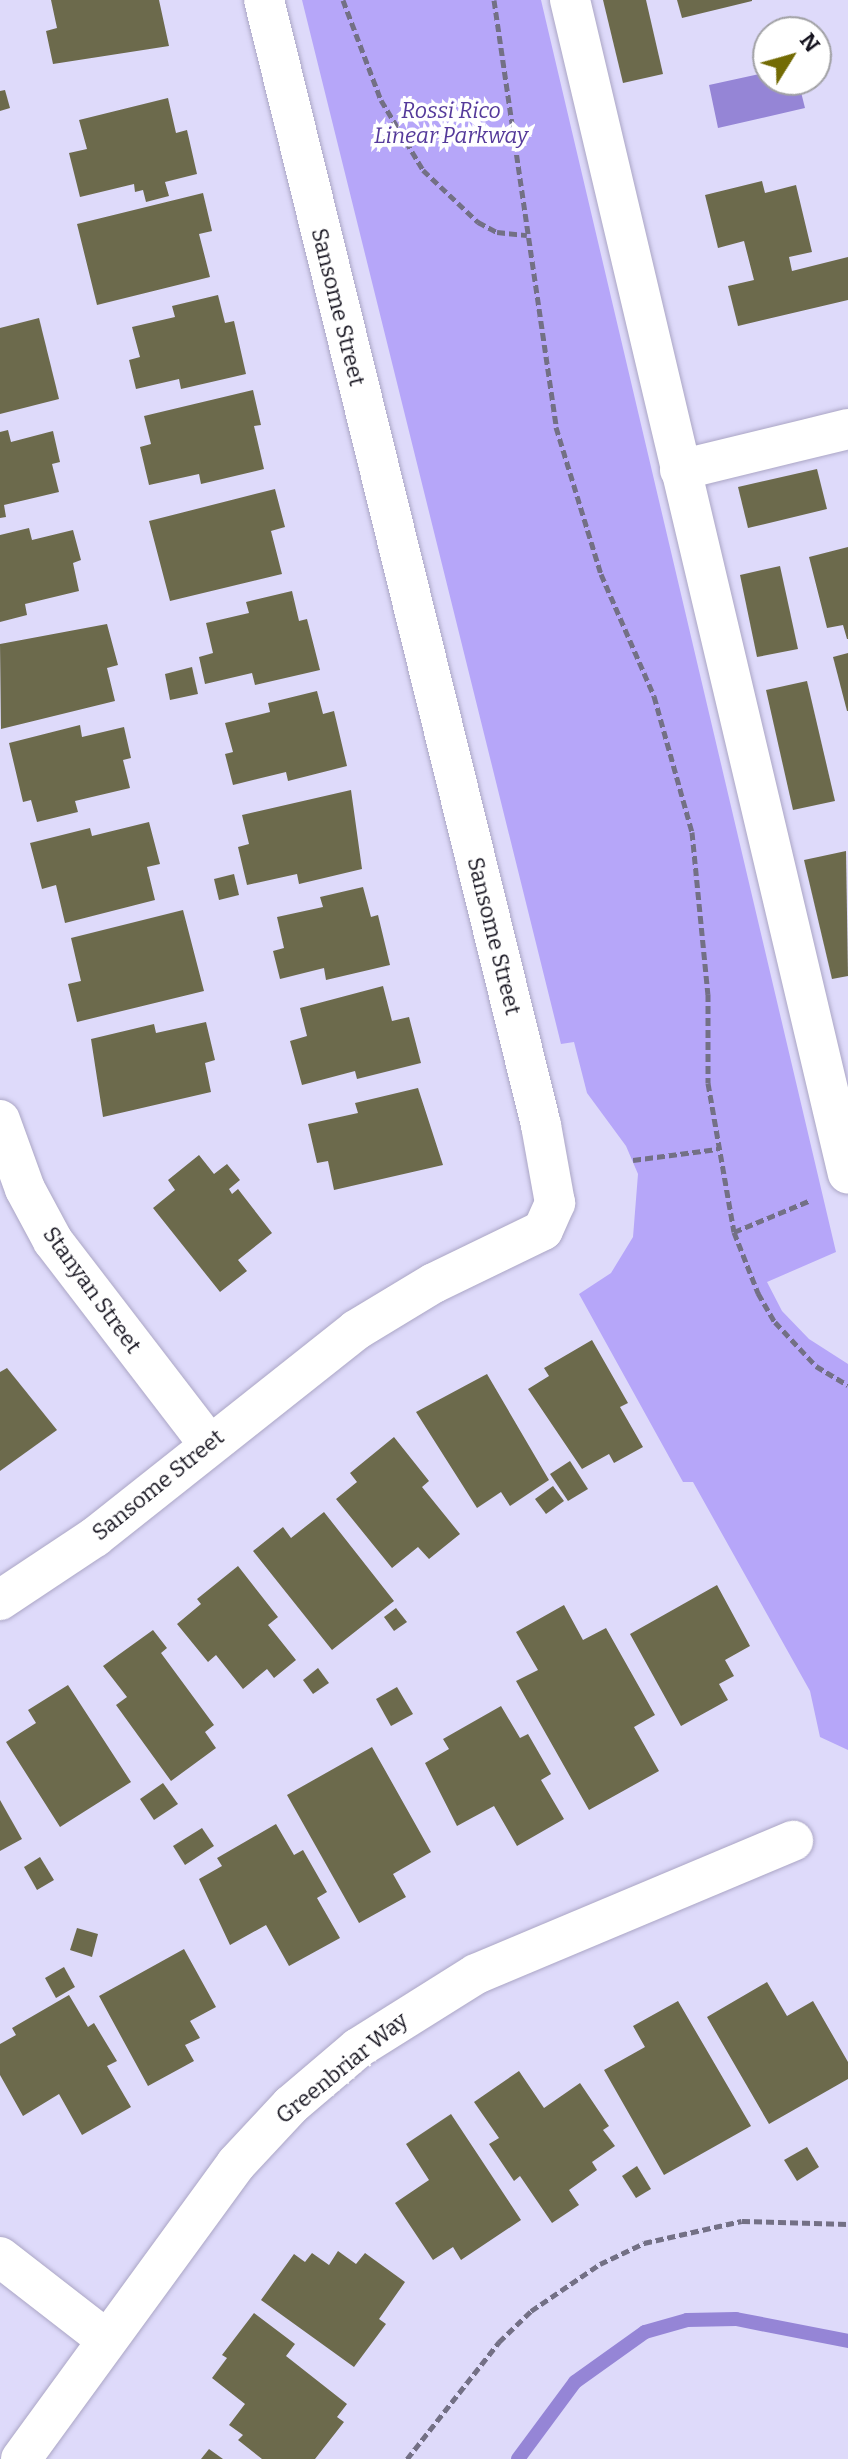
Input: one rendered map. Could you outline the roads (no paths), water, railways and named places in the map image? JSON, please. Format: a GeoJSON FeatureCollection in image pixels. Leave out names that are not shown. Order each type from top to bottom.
{"type":"FeatureCollection","features":[{"type":"Feature","properties":{"kind":"street","name":"Sansome Street"},"geometry":{"type":"LineString","coordinates":[[0,1600],[95,1537],[209,1444],[394,1305],[543,1230],[555,1203],[541,1125],[264,0]]}},
{"type":"Feature","properties":{"kind":"street"},"geometry":{"type":"LineString","coordinates":[[570,0],[680,470],[835,1185]]}},
{"type":"Feature","properties":{"kind":"street"},"geometry":{"type":"LineString","coordinates":[[680,470],[848,429]]}},
{"type":"Feature","properties":{"kind":"street","name":"Stanyan Street"},"geometry":{"type":"LineString","coordinates":[[0,1120],[25,1189],[53,1241],[209,1444]]}},
{"type":"Feature","properties":{"kind":"street","name":"Greenbriar Way"},"geometry":{"type":"LineString","coordinates":[[21,2459],[262,2134],[313,2085],[397,2020],[531,1948],[793,1841]]}},
{"type":"Feature","properties":{"kind":"street"},"geometry":{"type":"LineString","coordinates":[[0,2257],[107,2340]]}},
{"type":"Feature","properties":{"kind":"waterway"},"geometry":{"type":"LineString","coordinates":[[518,2459],[575,2382],[645,2332],[687,2320],[736,2319],[848,2341]]}},
{"type":"Feature","properties":{"kind":"park label","name":"Rossi Rico Linear Parkway"},"geometry":{"type":"Point","coordinates":[451,122]}}]}
